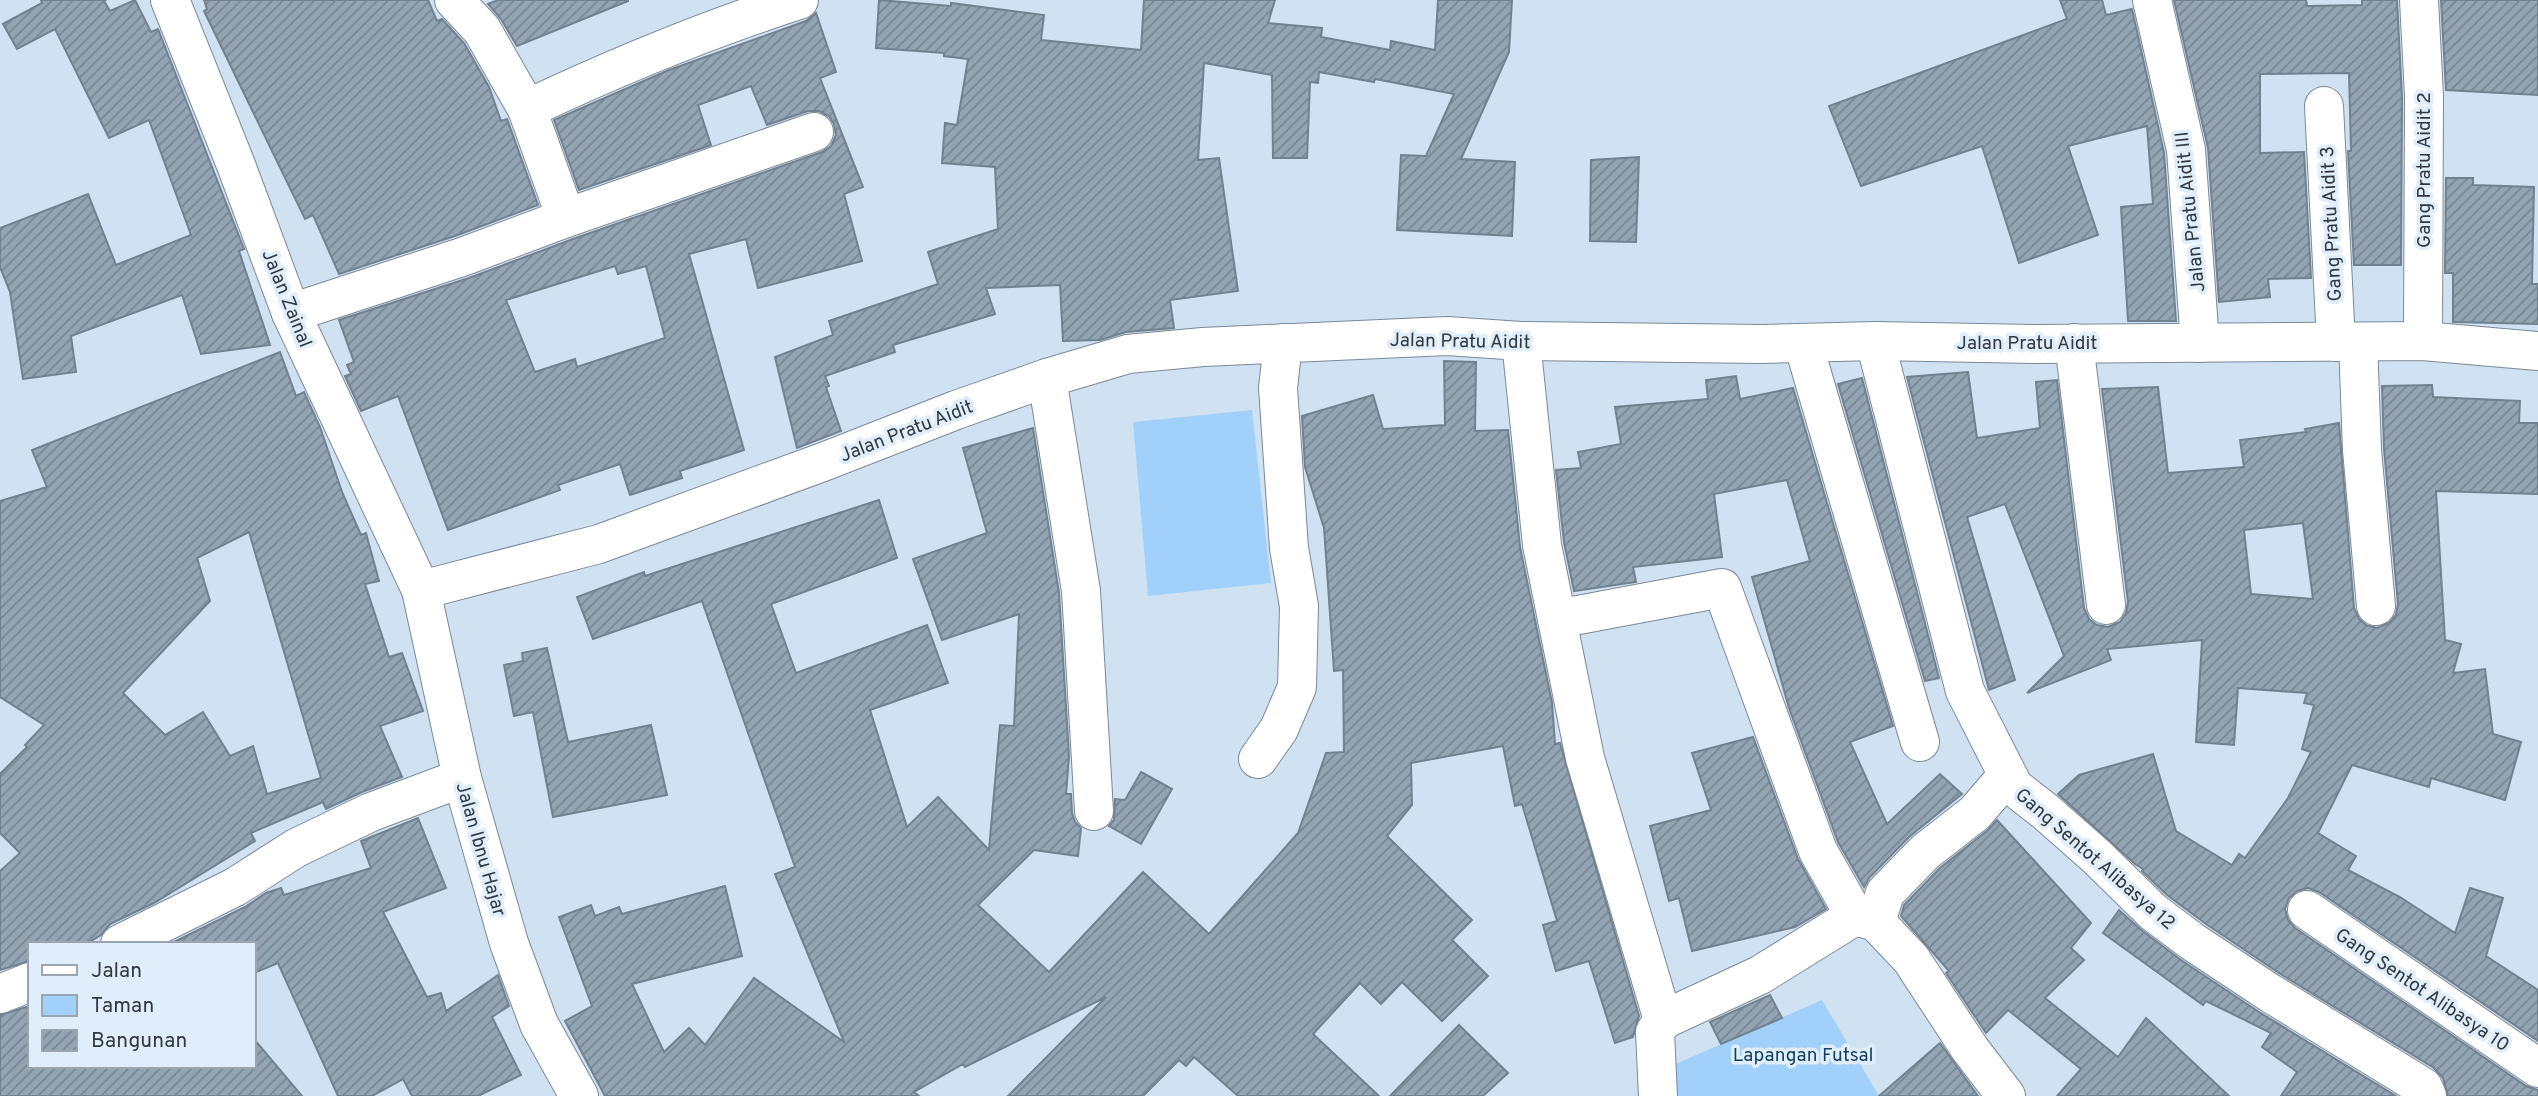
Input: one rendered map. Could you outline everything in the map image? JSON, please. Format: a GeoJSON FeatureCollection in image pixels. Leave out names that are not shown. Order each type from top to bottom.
{"type":"FeatureCollection","features":[{"type":"Feature","properties":{"kind":"street","name":"Jalan Zainal"},"geometry":{"type":"LineString","coordinates":[[170,0],[292,313],[421,590]]}},
{"type":"Feature","properties":{"kind":"street"},"geometry":{"type":"LineString","coordinates":[[454,0],[482,30],[527,109],[566,218]]}},
{"type":"Feature","properties":{"kind":"street"},"geometry":{"type":"LineString","coordinates":[[527,109],[617,67],[799,0]]}},
{"type":"Feature","properties":{"kind":"street","name":"Jalan Pratu Aidit III"},"geometry":{"type":"LineString","coordinates":[[2152,0],[2186,150],[2200,342]]}},
{"type":"Feature","properties":{"kind":"street","name":"Gang Pratu Aidit 2"},"geometry":{"type":"LineString","coordinates":[[2419,0],[2424,96],[2423,341]]}},
{"type":"Feature","properties":{"kind":"street","name":"Gang Pratu Aidit 3"},"geometry":{"type":"LineString","coordinates":[[2324,106],[2347,342],[2362,450],[2376,606]]}},
{"type":"Feature","properties":{"kind":"street"},"geometry":{"type":"LineString","coordinates":[[292,313],[462,257],[814,132]]}},
{"type":"Feature","properties":{"kind":"street","name":"Jalan Pratu Aidit"},"geometry":{"type":"LineString","coordinates":[[421,590],[599,544],[941,416],[1128,354],[1283,343],[1447,336],[1521,341],[1803,343],[2423,341],[2538,351]]}},
{"type":"Feature","properties":{"kind":"street"},"geometry":{"type":"LineString","coordinates":[[1521,341],[1542,545],[1585,758],[1663,1020]]}},
{"type":"Feature","properties":{"kind":"street","name":"Gang Sentot Alibasya 12"},"geometry":{"type":"LineString","coordinates":[[1875,341],[1965,691],[2014,787],[2046,811],[2153,912],[2193,942],[2423,1087],[2427,1096]]}},
{"type":"Feature","properties":{"kind":"street"},"geometry":{"type":"LineString","coordinates":[[1258,759],[1279,729],[1297,687],[1299,606],[1289,548],[1278,388],[1283,343]]}},
{"type":"Feature","properties":{"kind":"street"},"geometry":{"type":"LineString","coordinates":[[1803,343],[1920,742]]}},
{"type":"Feature","properties":{"kind":"street"},"geometry":{"type":"LineString","coordinates":[[2074,343],[2106,605]]}},
{"type":"Feature","properties":{"kind":"street"},"geometry":{"type":"LineString","coordinates":[[1047,379],[1081,591],[1094,811]]}},
{"type":"Feature","properties":{"kind":"street"},"geometry":{"type":"LineString","coordinates":[[1556,619],[1722,589],[1818,851],[1865,919],[1911,959],[1970,1049],[2006,1096]]}},
{"type":"Feature","properties":{"kind":"street","name":"Jalan Ibnu Hajar"},"geometry":{"type":"LineString","coordinates":[[421,590],[462,778],[509,943],[539,1024],[579,1096]]}},
{"type":"Feature","properties":{"kind":"street"},"geometry":{"type":"LineString","coordinates":[[124,942],[235,887],[296,848],[371,812],[462,778]]}},
{"type":"Feature","properties":{"kind":"street"},"geometry":{"type":"LineString","coordinates":[[1658,1096],[1655,1032],[1663,1020],[1760,975],[1865,919],[1885,893],[1925,852],[1975,813],[1999,785],[2014,787]]}},
{"type":"Feature","properties":{"kind":"street","name":"Gang Sentot Alibasya 10"},"geometry":{"type":"LineString","coordinates":[[2307,910],[2538,1068]]}},
{"type":"Feature","properties":{"kind":"street"},"geometry":{"type":"LineString","coordinates":[[0,993],[28,983]]}},
{"type":"Feature","properties":{"kind":"green space"},"geometry":{"type":"Polygon","coordinates":[[[1252,410],[1271,583],[1148,596],[1133,422],[1252,410]]]}},
{"type":"Feature","properties":{"kind":"green space","name":"Lapangan Futsal"},"geometry":{"type":"Polygon","coordinates":[[[1822,1000],[1879,1096],[1658,1096],[1655,1073],[1822,1000]]]}},
{"type":"Feature","properties":{"kind":"building"},"geometry":{"type":"Polygon","coordinates":[[[41,0],[106,0],[104,1],[110,11],[135,0],[151,32],[158,29],[244,249],[239,251],[270,345],[201,354],[182,295],[71,336],[76,372],[23,379],[10,292],[0,267],[0,228],[88,194],[116,265],[191,235],[149,120],[109,138],[55,29],[17,49],[3,24],[42,3],[41,0]]]}},
{"type":"Feature","properties":{"kind":"building"},"geometry":{"type":"Polygon","coordinates":[[[204,0],[428,0],[437,21],[442,19],[464,43],[489,87],[501,121],[507,119],[538,205],[339,274],[313,215],[305,219],[204,11],[207,9],[204,0]]]}},
{"type":"Feature","properties":{"kind":"building"},"geometry":{"type":"Polygon","coordinates":[[[498,0],[628,1],[517,46],[501,19],[488,4],[498,0]]]}},
{"type":"Feature","properties":{"kind":"building"},"geometry":{"type":"Polygon","coordinates":[[[879,0],[951,6],[951,3],[1044,15],[1041,40],[1141,50],[1144,0],[1275,0],[1268,23],[1322,28],[1321,37],[1390,50],[1391,41],[1435,50],[1438,0],[1512,0],[1509,52],[1461,159],[1515,162],[1512,236],[1397,230],[1401,155],[1426,156],[1454,94],[1319,72],[1318,83],[1310,82],[1307,158],[1273,158],[1272,75],[1204,63],[1198,160],[1219,158],[1238,291],[1170,300],[1174,328],[1126,332],[1100,340],[1063,341],[1060,285],[986,288],[995,314],[893,345],[895,352],[825,376],[829,386],[826,387],[841,431],[797,448],[775,357],[833,335],[829,321],[938,284],[928,252],[998,229],[995,167],[942,163],[945,123],[957,125],[968,59],[944,56],[944,53],[876,48],[879,0]]]}},
{"type":"Feature","properties":{"kind":"building"},"geometry":{"type":"Polygon","coordinates":[[[2060,0],[2102,0],[2106,15],[2132,9],[2164,153],[2176,321],[2128,321],[2121,207],[2153,204],[2147,126],[2068,146],[2098,235],[2019,263],[1982,146],[1861,186],[1829,106],[2067,19],[2060,0]]]}},
{"type":"Feature","properties":{"kind":"building"},"geometry":{"type":"Polygon","coordinates":[[[2174,0],[2306,0],[2307,6],[2362,5],[2362,0],[2397,0],[2402,97],[2401,265],[2354,265],[2348,151],[2351,151],[2349,73],[2260,74],[2260,153],[2304,152],[2311,278],[2268,279],[2270,297],[2219,302],[2208,148],[2174,0]]]}},
{"type":"Feature","properties":{"kind":"building"},"geometry":{"type":"Polygon","coordinates":[[[2441,0],[2538,0],[2538,95],[2446,90],[2441,0]]]}},
{"type":"Feature","properties":{"kind":"building"},"geometry":{"type":"Polygon","coordinates":[[[816,13],[836,72],[820,78],[863,187],[844,194],[862,261],[758,288],[746,239],[689,254],[744,450],[680,471],[682,478],[630,495],[620,464],[558,485],[560,490],[448,530],[398,396],[361,411],[345,376],[351,374],[347,365],[354,362],[339,320],[469,278],[822,152],[831,146],[836,135],[829,116],[819,111],[808,111],[767,125],[751,86],[698,105],[711,145],[579,190],[554,120],[669,70],[806,21],[816,13]],[[615,266],[506,300],[535,372],[575,359],[577,367],[665,338],[646,266],[618,274],[615,266]]]}},
{"type":"Feature","properties":{"kind":"building"},"geometry":{"type":"Polygon","coordinates":[[[1639,157],[1636,242],[1590,241],[1591,160],[1639,157]]]}},
{"type":"Feature","properties":{"kind":"building"},"geometry":{"type":"Polygon","coordinates":[[[2446,178],[2473,178],[2473,185],[2534,187],[2532,284],[2538,284],[2538,324],[2453,322],[2453,273],[2445,273],[2446,178]]]}},
{"type":"Feature","properties":{"kind":"building"},"geometry":{"type":"Polygon","coordinates":[[[280,352],[296,396],[304,392],[320,427],[342,492],[361,535],[366,533],[379,581],[365,584],[389,657],[402,653],[423,711],[380,726],[402,777],[326,809],[323,802],[251,833],[255,841],[154,903],[110,924],[101,935],[89,942],[28,942],[28,962],[0,970],[0,871],[20,853],[0,833],[0,774],[44,725],[0,697],[0,501],[47,487],[32,450],[280,352]],[[249,532],[197,558],[210,601],[123,693],[165,735],[203,712],[230,756],[253,746],[267,794],[321,778],[249,532]]]}},
{"type":"Feature","properties":{"kind":"building"},"geometry":{"type":"Polygon","coordinates":[[[1444,361],[1476,362],[1475,431],[1508,430],[1520,547],[1552,703],[1555,744],[1560,743],[1639,1016],[1633,1037],[1615,1043],[1589,961],[1556,971],[1543,925],[1557,921],[1522,804],[1515,806],[1503,746],[1411,763],[1412,805],[1387,836],[1472,920],[1452,940],[1488,976],[1442,1021],[1402,982],[1381,1004],[1360,983],[1313,1034],[1379,1096],[1238,1096],[1194,1057],[1186,1066],[1179,1060],[1143,1096],[1008,1096],[1106,997],[965,1067],[963,1064],[914,1092],[919,1096],[605,1096],[565,1021],[592,1006],[559,917],[591,905],[595,916],[619,907],[622,914],[725,886],[742,956],[632,984],[664,1052],[689,1028],[705,1045],[754,978],[844,1042],[775,874],[795,867],[702,601],[593,639],[577,597],[644,572],[645,576],[879,500],[897,558],[771,604],[796,673],[927,625],[948,683],[870,710],[907,827],[938,797],[989,850],[1000,725],[1014,726],[1019,614],[942,640],[913,559],[987,533],[963,448],[1033,428],[1059,593],[1069,756],[1066,794],[1071,794],[1072,813],[1081,828],[1078,856],[1034,850],[978,905],[1049,972],[1143,872],[1209,934],[1298,833],[1326,753],[1344,752],[1343,670],[1334,671],[1324,528],[1305,467],[1302,416],[1373,395],[1383,429],[1445,425],[1444,361]]]}},
{"type":"Feature","properties":{"kind":"building"},"geometry":{"type":"Polygon","coordinates":[[[1968,372],[1977,438],[2040,428],[2036,382],[2057,380],[2084,608],[2089,619],[2097,625],[2108,627],[2120,622],[2126,613],[2128,602],[2102,389],[2158,387],[2168,473],[2244,467],[2240,440],[2306,432],[2305,429],[2339,423],[2354,608],[2359,619],[2366,625],[2377,628],[2389,623],[2396,615],[2398,604],[2384,449],[2382,386],[2432,385],[2433,397],[2520,401],[2519,423],[2538,423],[2538,494],[2436,491],[2445,640],[2461,644],[2453,673],[2485,669],[2493,734],[2521,742],[2505,800],[2431,778],[2429,787],[2352,765],[2318,833],[2356,856],[2348,870],[2400,897],[2455,933],[2470,888],[2503,898],[2486,956],[2538,990],[2538,1041],[2319,892],[2308,888],[2297,891],[2289,898],[2285,909],[2288,920],[2295,928],[2526,1086],[2538,1090],[2538,1096],[2448,1096],[2443,1078],[2434,1068],[2282,975],[2206,924],[2167,895],[2143,869],[2058,794],[2079,775],[2153,754],[2176,831],[2232,865],[2239,854],[2245,858],[2288,798],[2311,752],[2302,749],[2314,705],[2304,703],[2307,693],[2238,688],[2234,745],[2196,742],[2202,640],[2107,649],[2111,660],[2027,693],[2064,656],[2005,504],[1967,517],[2015,680],[1989,690],[1907,377],[1968,372]],[[2303,523],[2244,530],[2251,594],[2313,599],[2303,523]]]}},
{"type":"Feature","properties":{"kind":"building"},"geometry":{"type":"Polygon","coordinates":[[[1736,376],[1740,399],[1793,388],[1893,726],[1850,742],[1887,824],[1940,774],[1962,794],[1909,837],[1869,878],[1864,887],[1838,842],[1789,708],[1752,577],[1810,561],[1787,480],[1714,494],[1722,557],[1633,567],[1636,582],[1574,591],[1564,542],[1556,470],[1581,468],[1578,452],[1621,444],[1615,407],[1708,399],[1706,380],[1736,376]]]}},
{"type":"Feature","properties":{"kind":"building"},"geometry":{"type":"Polygon","coordinates":[[[1862,378],[1939,678],[1925,681],[1838,384],[1862,378]]]}},
{"type":"Feature","properties":{"kind":"building"},"geometry":{"type":"Polygon","coordinates":[[[547,648],[568,742],[651,725],[667,795],[553,817],[533,712],[514,716],[504,665],[523,661],[522,653],[547,648]]]}},
{"type":"Feature","properties":{"kind":"building"},"geometry":{"type":"Polygon","coordinates":[[[1753,737],[1798,859],[1826,909],[1795,927],[1692,951],[1679,898],[1669,901],[1650,826],[1711,810],[1692,753],[1753,737]]]}},
{"type":"Feature","properties":{"kind":"building"},"geometry":{"type":"Polygon","coordinates":[[[1141,772],[1172,789],[1141,844],[1109,826],[1114,820],[1115,799],[1125,800],[1141,772]]]}},
{"type":"Feature","properties":{"kind":"building"},"geometry":{"type":"Polygon","coordinates":[[[418,818],[446,888],[383,912],[427,997],[441,993],[446,1011],[498,975],[509,1006],[492,1017],[521,1075],[478,1096],[412,1096],[403,1079],[372,1096],[338,1096],[278,963],[256,972],[256,942],[174,942],[245,907],[266,893],[281,888],[284,895],[371,868],[361,841],[418,818]]]}},
{"type":"Feature","properties":{"kind":"building"},"geometry":{"type":"Polygon","coordinates":[[[1997,820],[2091,923],[2071,948],[2084,960],[2045,998],[2118,1057],[2146,1018],[2229,1096],[2057,1096],[2081,1069],[2008,1010],[1986,1033],[1946,973],[1949,971],[1901,916],[1904,905],[1940,868],[1997,820]]]}},
{"type":"Feature","properties":{"kind":"building"},"geometry":{"type":"Polygon","coordinates":[[[2119,910],[2181,960],[2259,1012],[2396,1096],[2281,1096],[2297,1072],[2262,1047],[2271,1033],[2206,1001],[2203,1005],[2103,933],[2119,910]]]}},
{"type":"Feature","properties":{"kind":"building"},"geometry":{"type":"Polygon","coordinates":[[[1770,995],[1782,1018],[1721,1044],[1710,1022],[1770,995]]]}},
{"type":"Feature","properties":{"kind":"building"},"geometry":{"type":"Polygon","coordinates":[[[26,1007],[28,1010],[28,1068],[256,1068],[256,1041],[302,1096],[0,1096],[0,1015],[26,1007]]]}},
{"type":"Feature","properties":{"kind":"building"},"geometry":{"type":"Polygon","coordinates":[[[1459,1025],[1508,1073],[1483,1096],[1390,1096],[1459,1025]]]}},
{"type":"Feature","properties":{"kind":"building"},"geometry":{"type":"Polygon","coordinates":[[[1940,1043],[1978,1096],[1879,1096],[1940,1043]]]}}]}
